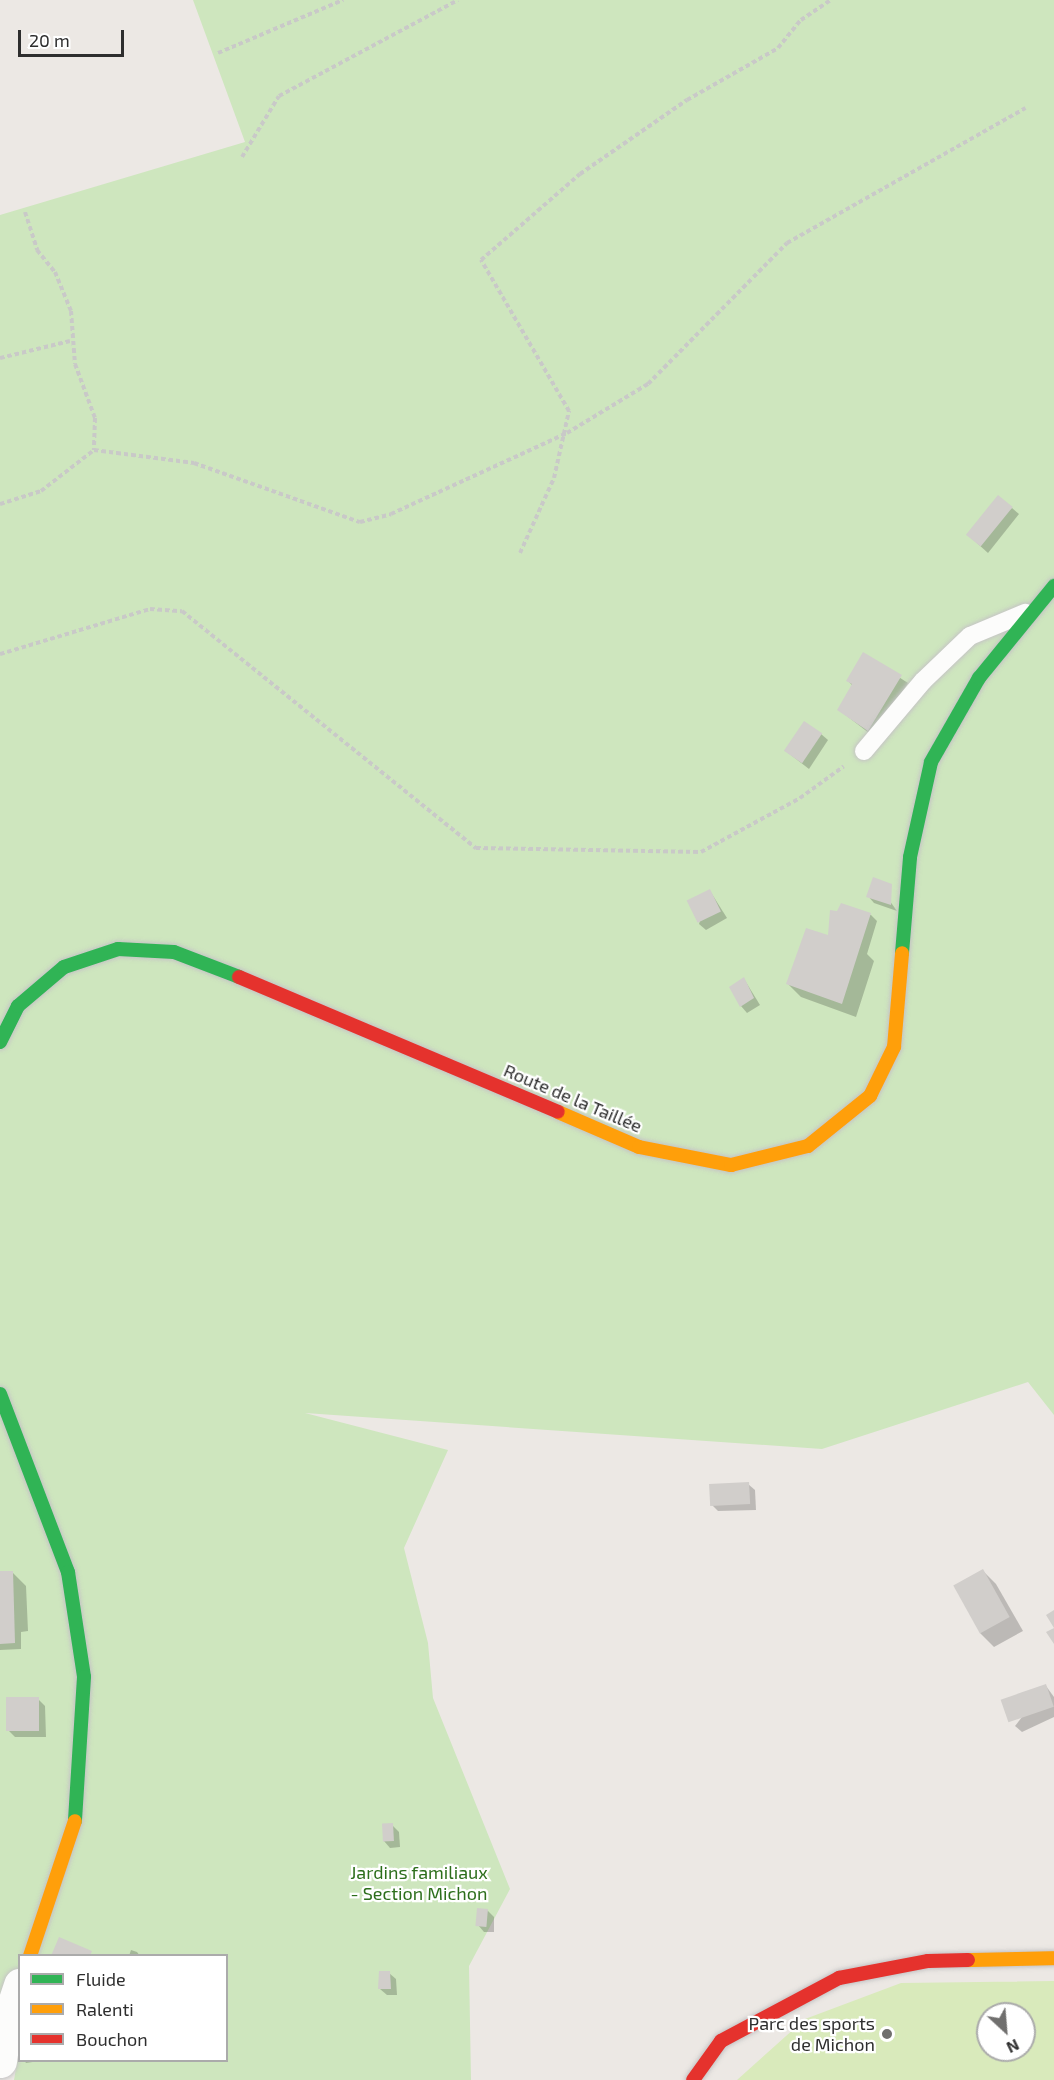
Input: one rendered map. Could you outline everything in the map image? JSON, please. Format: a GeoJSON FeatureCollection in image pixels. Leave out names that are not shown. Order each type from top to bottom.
{"type":"FeatureCollection","features":[{"type":"Feature","properties":{"kind":"street","name":"Route de la Taillée"},"geometry":{"type":"LineString","coordinates":[[0,1042],[18,1006],[64,967],[118,949],[174,952],[271,989],[639,1147],[731,1165],[808,1146],[870,1096],[894,1047],[910,857],[931,762],[979,678],[1054,586]]}},
{"type":"Feature","properties":{"kind":"street"},"geometry":{"type":"LineString","coordinates":[[0,1394],[68,1572],[84,1677],[78,1812],[31,1954]]}},
{"type":"Feature","properties":{"kind":"street"},"geometry":{"type":"LineString","coordinates":[[693,2080],[721,2041],[760,2017],[839,1978],[928,1961],[1054,1958]]}},
{"type":"Feature","properties":{"kind":"street"},"geometry":{"type":"LineString","coordinates":[[0,2061],[4,2033],[18,1992]]}},
{"type":"Feature","properties":{"kind":"lane"},"geometry":{"type":"LineString","coordinates":[[864,751],[923,681],[970,636],[1035,608]]}},
{"type":"Feature","properties":{"kind":"path"},"geometry":{"type":"LineString","coordinates":[[218,53],[343,0]]}},
{"type":"Feature","properties":{"kind":"path"},"geometry":{"type":"LineString","coordinates":[[242,157],[279,96],[458,0]]}},
{"type":"Feature","properties":{"kind":"path"},"geometry":{"type":"LineString","coordinates":[[520,553],[554,478],[567,433],[569,411],[481,260],[580,174],[687,100],[778,48],[801,20],[831,0]]}},
{"type":"Feature","properties":{"kind":"path"},"geometry":{"type":"LineString","coordinates":[[0,504],[40,491],[94,450],[194,463],[360,522],[391,514],[567,433],[648,384],[787,243],[1026,108]]}},
{"type":"Feature","properties":{"kind":"path"},"geometry":{"type":"LineString","coordinates":[[25,212],[37,250],[64,290],[70,311],[70,341],[95,418],[94,450]]}},
{"type":"Feature","properties":{"kind":"path"},"geometry":{"type":"LineString","coordinates":[[0,358],[70,341]]}},
{"type":"Feature","properties":{"kind":"path"},"geometry":{"type":"LineString","coordinates":[[0,654],[150,609],[182,610],[476,848],[701,852],[800,798],[864,751]]}},
{"type":"Feature","properties":{"kind":"green space","name":"Jardins familiaux - Section Michon"},"geometry":{"type":"Polygon","coordinates":[[[193,0],[1054,0],[1054,1415],[1028,1382],[822,1449],[305,1413],[448,1450],[404,1548],[428,1643],[433,1698],[510,1889],[469,1966],[471,2080],[14,2080],[18,2057],[0,2063],[0,215],[245,142],[193,0]]]}},
{"type":"Feature","properties":{"kind":"green space","name":"Parc des sports de Michon"},"geometry":{"type":"Polygon","coordinates":[[[1054,1981],[1054,2080],[737,2080],[805,2019],[901,1983],[1054,1981]]]}},
{"type":"Feature","properties":{"kind":"building"},"geometry":{"type":"Polygon","coordinates":[[[998,495],[1013,507],[981,547],[966,535],[998,495]]]}},
{"type":"Feature","properties":{"kind":"building"},"geometry":{"type":"Polygon","coordinates":[[[863,652],[902,675],[868,731],[837,710],[852,684],[846,681],[863,652]]]}},
{"type":"Feature","properties":{"kind":"building"},"geometry":{"type":"Polygon","coordinates":[[[804,721],[822,733],[802,763],[784,751],[804,721]]]}},
{"type":"Feature","properties":{"kind":"building"},"geometry":{"type":"Polygon","coordinates":[[[873,877],[892,884],[891,905],[866,897],[873,877]]]}},
{"type":"Feature","properties":{"kind":"building"},"geometry":{"type":"Polygon","coordinates":[[[710,889],[721,911],[698,923],[687,900],[710,889]]]}},
{"type":"Feature","properties":{"kind":"building"},"geometry":{"type":"Polygon","coordinates":[[[841,903],[871,913],[842,1004],[786,984],[806,928],[828,935],[830,910],[837,911],[841,903]]]}},
{"type":"Feature","properties":{"kind":"building"},"geometry":{"type":"Polygon","coordinates":[[[744,977],[754,998],[740,1007],[729,987],[744,977]]]}},
{"type":"Feature","properties":{"kind":"building"},"geometry":{"type":"Polygon","coordinates":[[[749,1482],[750,1504],[710,1506],[709,1484],[749,1482]]]}},
{"type":"Feature","properties":{"kind":"building"},"geometry":{"type":"Polygon","coordinates":[[[983,1569],[1010,1617],[980,1634],[953,1585],[983,1569]]]}},
{"type":"Feature","properties":{"kind":"building"},"geometry":{"type":"Polygon","coordinates":[[[0,1571],[13,1571],[15,1643],[0,1644],[0,1571]]]}},
{"type":"Feature","properties":{"kind":"building"},"geometry":{"type":"Polygon","coordinates":[[[1054,1610],[1054,1628],[1046,1615],[1054,1610]]]}},
{"type":"Feature","properties":{"kind":"building"},"geometry":{"type":"Polygon","coordinates":[[[1054,1628],[1054,1644],[1046,1632],[1054,1628]]]}},
{"type":"Feature","properties":{"kind":"building"},"geometry":{"type":"Polygon","coordinates":[[[1046,1684],[1054,1707],[1008,1722],[1001,1700],[1046,1684]]]}},
{"type":"Feature","properties":{"kind":"building"},"geometry":{"type":"Polygon","coordinates":[[[6,1697],[39,1697],[39,1731],[6,1731],[6,1697]]]}},
{"type":"Feature","properties":{"kind":"building"},"geometry":{"type":"Polygon","coordinates":[[[393,1823],[394,1841],[383,1842],[382,1824],[393,1823]]]}},
{"type":"Feature","properties":{"kind":"building"},"geometry":{"type":"Polygon","coordinates":[[[477,1908],[488,1909],[486,1927],[475,1926],[477,1908]]]}},
{"type":"Feature","properties":{"kind":"building"},"geometry":{"type":"Polygon","coordinates":[[[59,1937],[92,1951],[91,1954],[52,1954],[59,1937]]]}},
{"type":"Feature","properties":{"kind":"building"},"geometry":{"type":"Polygon","coordinates":[[[379,1971],[390,1971],[391,1989],[378,1989],[379,1971]]]}},
{"type":"Feature","properties":{"kind":"traffic: fast"},"geometry":{"type":"LineString","coordinates":[[902,953],[910,857],[931,762],[979,678],[1054,586]]}},
{"type":"Feature","properties":{"kind":"traffic: fast"},"geometry":{"type":"LineString","coordinates":[[0,1042],[18,1006],[64,967],[118,949],[174,952],[239,977]]}},
{"type":"Feature","properties":{"kind":"traffic: fast"},"geometry":{"type":"LineString","coordinates":[[0,1394],[68,1572],[84,1677],[75,1821]]}},
{"type":"Feature","properties":{"kind":"traffic: slow"},"geometry":{"type":"LineString","coordinates":[[558,1112],[639,1147],[731,1165],[808,1146],[870,1096],[894,1047],[902,953]]}},
{"type":"Feature","properties":{"kind":"traffic: slow"},"geometry":{"type":"LineString","coordinates":[[31,1954],[75,1821]]}},
{"type":"Feature","properties":{"kind":"traffic: slow"},"geometry":{"type":"LineString","coordinates":[[968,1960],[1054,1958]]}},
{"type":"Feature","properties":{"kind":"traffic: jam"},"geometry":{"type":"LineString","coordinates":[[239,977],[558,1112]]}},
{"type":"Feature","properties":{"kind":"traffic: jam"},"geometry":{"type":"LineString","coordinates":[[693,2080],[721,2041],[839,1978],[928,1961],[968,1960]]}},
{"type":"Feature","properties":{"kind":"place","name":"Parc des sports de Michon"},"geometry":{"type":"Point","coordinates":[887,2034]}}]}
